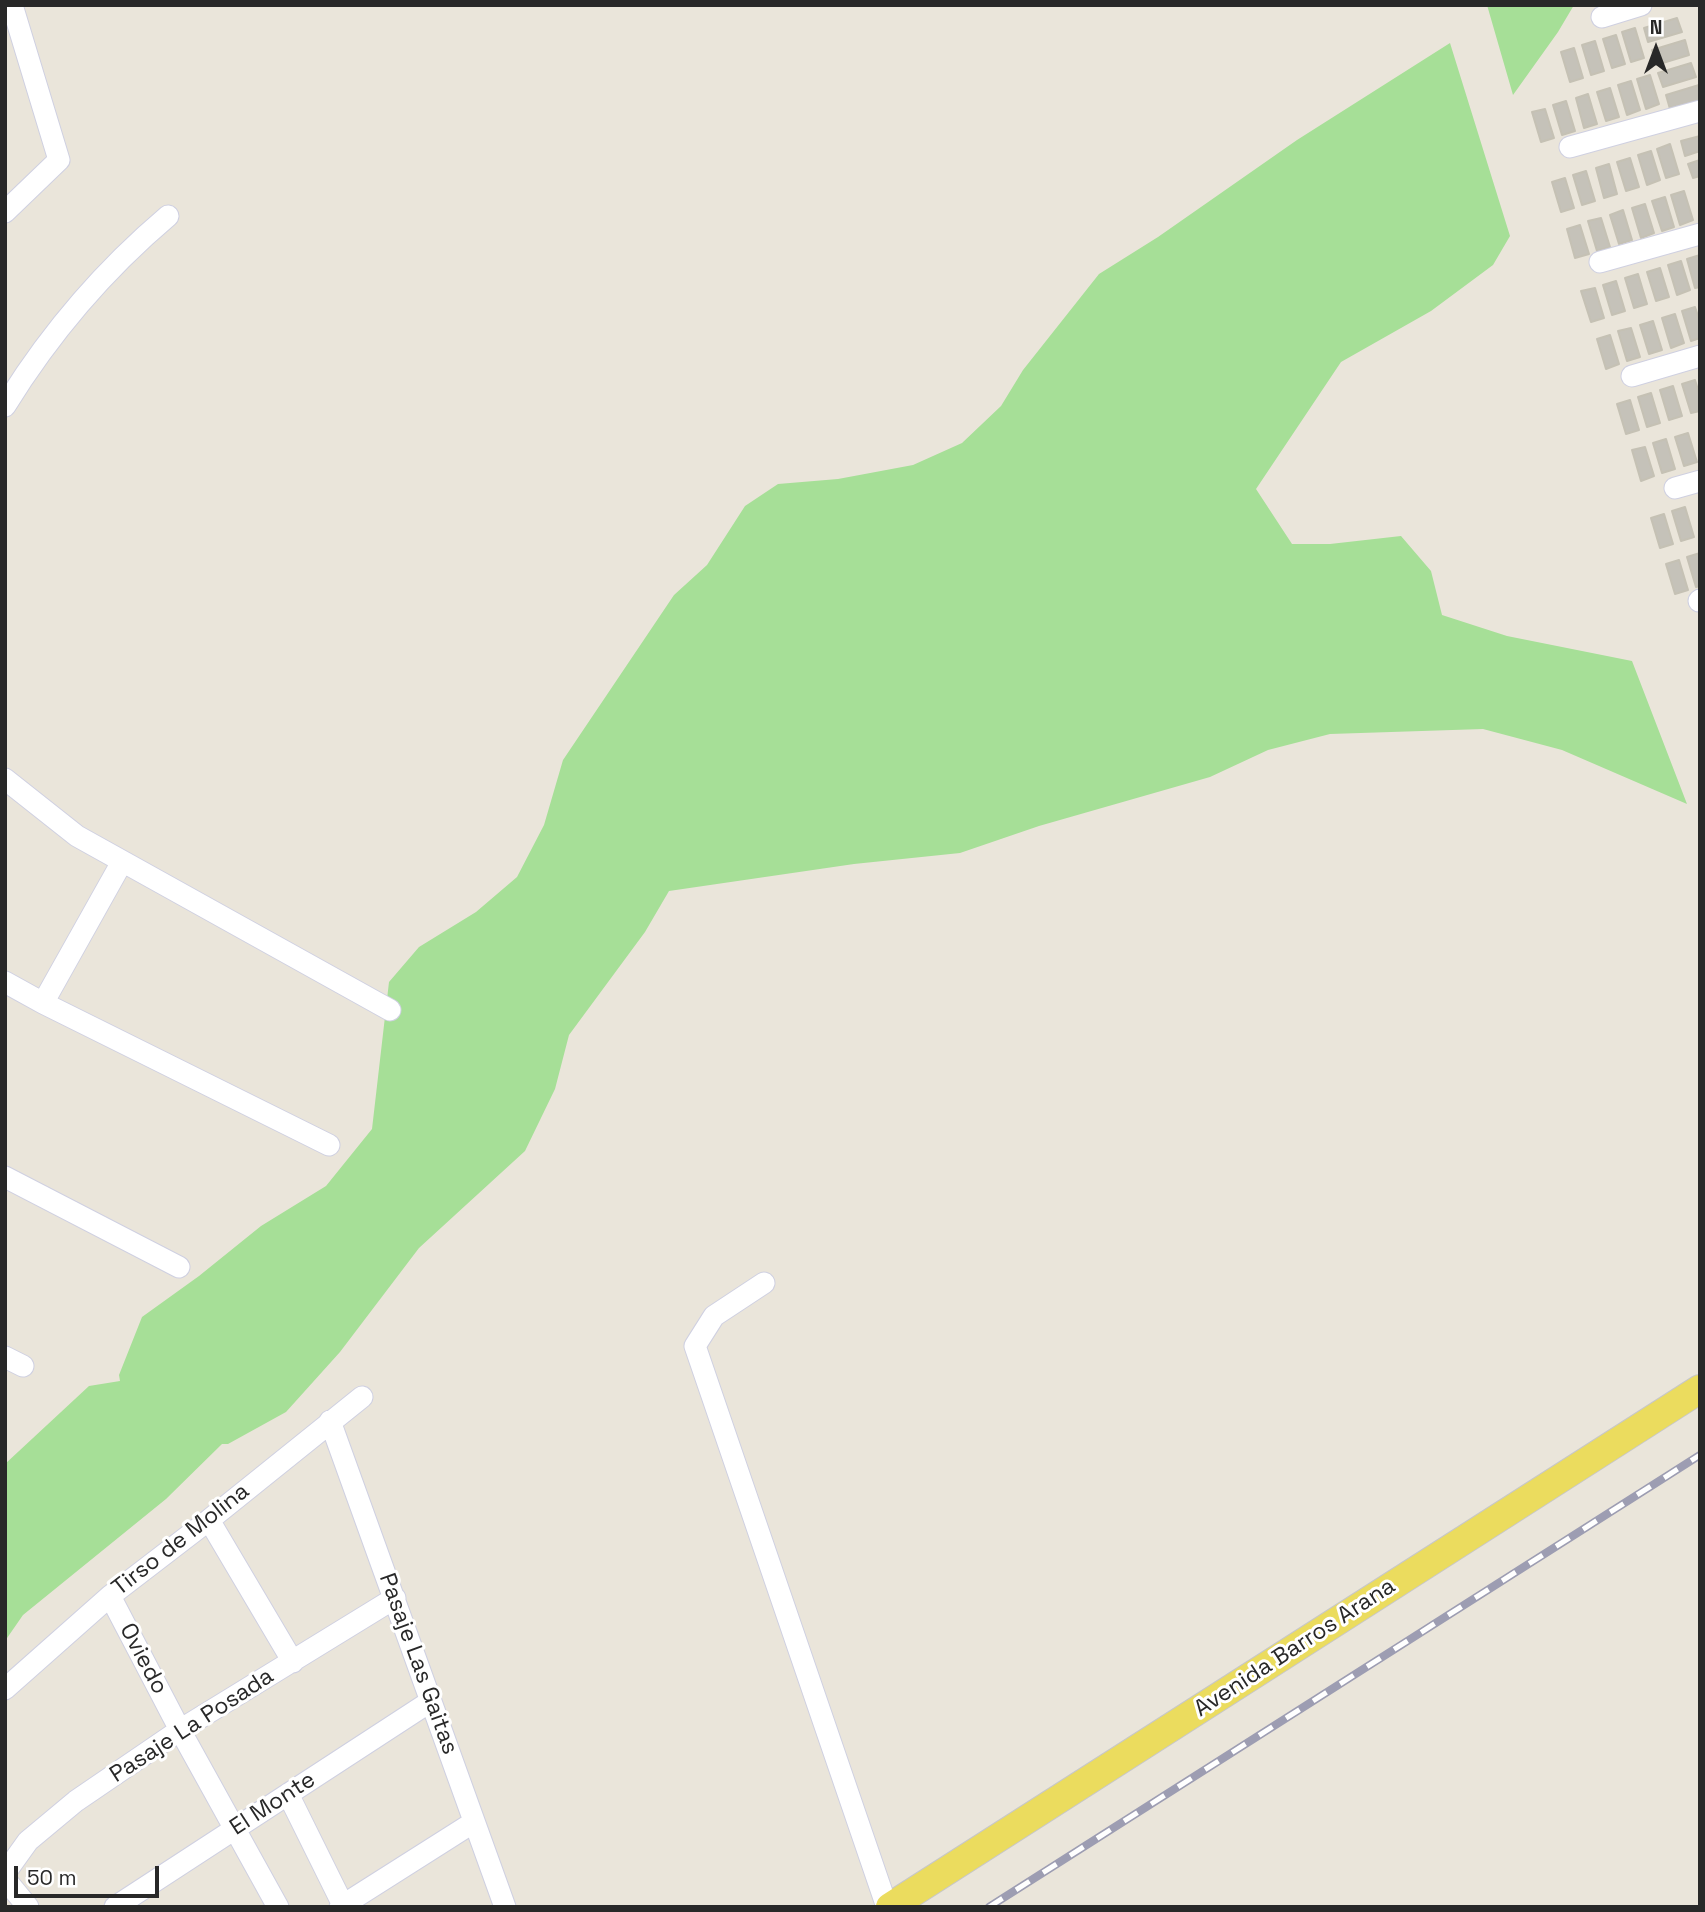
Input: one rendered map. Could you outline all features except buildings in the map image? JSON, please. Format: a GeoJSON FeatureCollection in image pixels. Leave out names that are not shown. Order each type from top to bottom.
{"type":"FeatureCollection","features":[{"type":"Feature","properties":{"kind":"main road","name":"Avenida Barros Arana"},"geometry":{"type":"LineString","coordinates":[[888,1907],[1700,1389]]}},
{"type":"Feature","properties":{"kind":"street"},"geometry":{"type":"LineString","coordinates":[[5,212],[59,160],[12,5]]}},
{"type":"Feature","properties":{"kind":"street"},"geometry":{"type":"LineString","coordinates":[[1602,17],[1641,5]]}},
{"type":"Feature","properties":{"kind":"street"},"geometry":{"type":"LineString","coordinates":[[1570,147],[1700,111]]}},
{"type":"Feature","properties":{"kind":"street"},"geometry":{"type":"LineString","coordinates":[[5,406],[41,351],[89,291],[114,264],[168,216]]}},
{"type":"Feature","properties":{"kind":"street"},"geometry":{"type":"LineString","coordinates":[[1600,262],[1700,234]]}},
{"type":"Feature","properties":{"kind":"street"},"geometry":{"type":"LineString","coordinates":[[1632,376],[1700,356]]}},
{"type":"Feature","properties":{"kind":"street"},"geometry":{"type":"LineString","coordinates":[[1675,488],[1700,481]]}},
{"type":"Feature","properties":{"kind":"street"},"geometry":{"type":"LineString","coordinates":[[5,779],[52,818],[122,862],[390,1010]]}},
{"type":"Feature","properties":{"kind":"street"},"geometry":{"type":"LineString","coordinates":[[43,1003],[122,862]]}},
{"type":"Feature","properties":{"kind":"street"},"geometry":{"type":"LineString","coordinates":[[5,982],[329,1145]]}},
{"type":"Feature","properties":{"kind":"street"},"geometry":{"type":"LineString","coordinates":[[5,1177],[179,1267]]}},
{"type":"Feature","properties":{"kind":"street"},"geometry":{"type":"LineString","coordinates":[[764,1283],[713,1316],[695,1346],[888,1907]]}},
{"type":"Feature","properties":{"kind":"street","name":"Tirso de Molina"},"geometry":{"type":"LineString","coordinates":[[5,1689],[110,1596],[362,1397]]}},
{"type":"Feature","properties":{"kind":"street","name":"Pasaje Las Gaitas"},"geometry":{"type":"LineString","coordinates":[[330,1421],[505,1907]]}},
{"type":"Feature","properties":{"kind":"street"},"geometry":{"type":"LineString","coordinates":[[209,1520],[293,1662]]}},
{"type":"Feature","properties":{"kind":"street","name":"Oviedo"},"geometry":{"type":"LineString","coordinates":[[110,1596],[278,1907]]}},
{"type":"Feature","properties":{"kind":"street","name":"Pasaje La Posada"},"geometry":{"type":"LineString","coordinates":[[5,1873],[28,1841],[66,1809],[180,1730],[395,1598]]}},
{"type":"Feature","properties":{"kind":"street","name":"El Monte"},"geometry":{"type":"LineString","coordinates":[[115,1907],[431,1701]]}},
{"type":"Feature","properties":{"kind":"street"},"geometry":{"type":"LineString","coordinates":[[288,1794],[341,1906],[474,1822]]}},
{"type":"Feature","properties":{"kind":"street"},"geometry":{"type":"LineString","coordinates":[[5,1879],[28,1907]]}},
{"type":"Feature","properties":{"kind":"green space"},"geometry":{"type":"Polygon","coordinates":[[[1487,5],[1574,5],[1513,95],[1487,5]]]}},
{"type":"Feature","properties":{"kind":"green space"},"geometry":{"type":"Polygon","coordinates":[[[1450,43],[1510,236],[1493,265],[1431,311],[1341,362],[1256,489],[1292,544],[1330,544],[1401,536],[1431,571],[1442,615],[1507,636],[1632,661],[1687,804],[1562,750],[1483,729],[1330,734],[1268,750],[1210,777],[1039,826],[960,853],[854,864],[669,891],[645,932],[569,1035],[555,1089],[525,1151],[419,1248],[340,1352],[286,1412],[228,1444],[222,1444],[166,1499],[23,1615],[5,1641],[5,1464],[89,1386],[120,1381],[119,1375],[142,1317],[261,1226],[326,1186],[372,1129],[389,982],[419,947],[476,912],[517,877],[544,825],[563,760],[674,595],[707,565],[745,506],[778,484],[838,479],[913,465],[962,443],[1001,406],[1023,370],[1099,274],[1158,237],[1297,140],[1450,43]]]}},
{"type":"Feature","properties":{"kind":"railway"},"geometry":{"type":"LineString","coordinates":[[989,1907],[1700,1455]]}}]}
